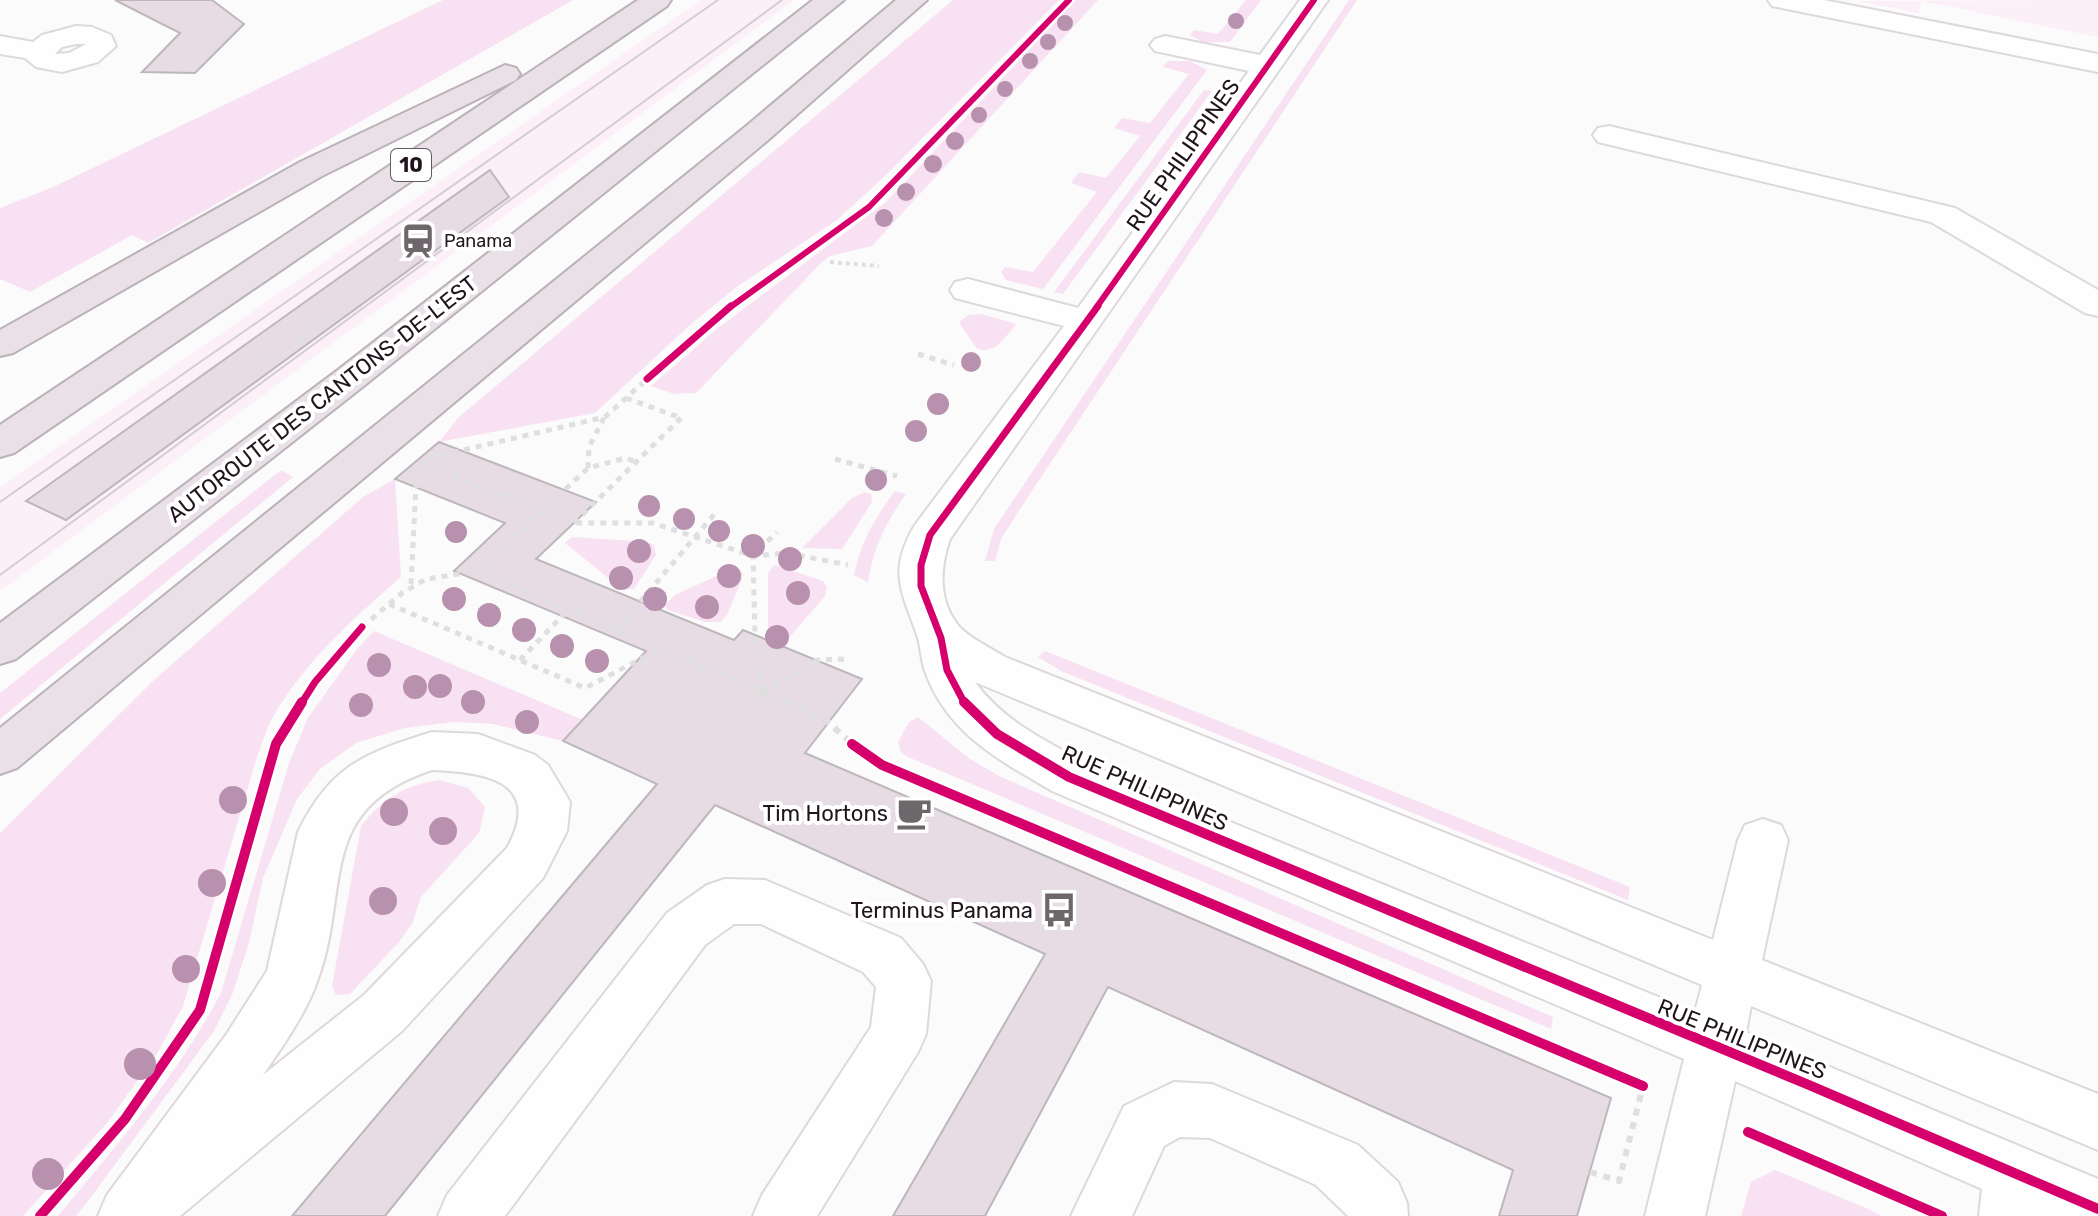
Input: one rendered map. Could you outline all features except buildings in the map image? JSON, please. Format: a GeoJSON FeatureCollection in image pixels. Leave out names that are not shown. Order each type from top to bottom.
{"type":"FeatureCollection","features":[{"type":"Feature","properties":{"kind":"highway","name":"AUTOROUTE DES CANTONS-DE-L'EST"},"geometry":{"type":"LineString","coordinates":[[0,647],[340,386],[830,0]]}},
{"type":"Feature","properties":{"kind":"highway"},"geometry":{"type":"LineString","coordinates":[[0,755],[756,134],[913,0]]}},
{"type":"Feature","properties":{"kind":"highway"},"geometry":{"type":"LineString","coordinates":[[0,345],[311,169],[656,1]]}},
{"type":"Feature","properties":{"kind":"highway","name":"10"},"geometry":{"type":"LineString","coordinates":[[0,444],[656,1]]}},
{"type":"Feature","properties":{"kind":"highway"},"geometry":{"type":"LineString","coordinates":[[0,784],[196,593]]}},
{"type":"Feature","properties":{"kind":"street","name":"RUE PHILIPPINES"},"geometry":{"type":"LineString","coordinates":[[1314,0],[1087,321],[930,535],[918,563],[923,602],[940,636],[947,671],[964,706],[1001,738],[1069,777],[1715,1047],[2011,1194],[2098,1209]]}},
{"type":"Feature","properties":{"kind":"street"},"geometry":{"type":"LineString","coordinates":[[1782,0],[2098,63]]}},
{"type":"Feature","properties":{"kind":"street"},"geometry":{"type":"LineString","coordinates":[[0,45],[24,52],[39,52]]}},
{"type":"Feature","properties":{"kind":"street"},"geometry":{"type":"LineString","coordinates":[[1165,45],[1268,66]]}},
{"type":"Feature","properties":{"kind":"street"},"geometry":{"type":"LineString","coordinates":[[1609,135],[1738,150],[1943,215],[2098,305]]}},
{"type":"Feature","properties":{"kind":"street"},"geometry":{"type":"LineString","coordinates":[[968,290],[1087,321]]}},
{"type":"Feature","properties":{"kind":"street"},"geometry":{"type":"LineString","coordinates":[[940,636],[989,669],[2098,1122]]}},
{"type":"Feature","properties":{"kind":"street"},"geometry":{"type":"LineString","coordinates":[[432,751],[478,753],[509,765],[531,779],[545,802],[542,831],[525,863],[504,886],[383,1013],[130,1216],[246,1053],[292,978],[323,832],[346,798],[386,766],[432,751]]}},
{"type":"Feature","properties":{"kind":"street"},"geometry":{"type":"LineString","coordinates":[[1675,1216],[1763,840]]}},
{"type":"Feature","properties":{"kind":"street"},"geometry":{"type":"LineString","coordinates":[[468,1216],[686,929],[725,901],[765,902],[882,955],[904,981],[898,1034],[783,1216]]}},
{"type":"Feature","properties":{"kind":"street"},"geometry":{"type":"LineString","coordinates":[[1101,1216],[1144,1126],[1174,1109],[1212,1111],[1337,1165],[1377,1203],[1378,1216]]}},
{"type":"Feature","properties":{"kind":"path"},"geometry":{"type":"LineString","coordinates":[[830,262],[879,266]]}},
{"type":"Feature","properties":{"kind":"path"},"geometry":{"type":"LineString","coordinates":[[266,352],[278,356],[327,320],[314,316]]}},
{"type":"Feature","properties":{"kind":"path"},"geometry":{"type":"LineString","coordinates":[[918,354],[954,365]]}},
{"type":"Feature","properties":{"kind":"path"},"geometry":{"type":"LineString","coordinates":[[588,468],[589,447],[605,417],[659,369]]}},
{"type":"Feature","properties":{"kind":"path"},"geometry":{"type":"LineString","coordinates":[[573,523],[683,416],[626,398]]}},
{"type":"Feature","properties":{"kind":"path"},"geometry":{"type":"LineString","coordinates":[[417,460],[605,417]]}},
{"type":"Feature","properties":{"kind":"path"},"geometry":{"type":"LineString","coordinates":[[478,571],[588,468],[626,458],[636,462]]}},
{"type":"Feature","properties":{"kind":"path"},"geometry":{"type":"LineString","coordinates":[[835,459],[897,476]]}},
{"type":"Feature","properties":{"kind":"path"},"geometry":{"type":"LineString","coordinates":[[417,460],[573,523],[653,523],[753,556],[787,553],[848,565]]}},
{"type":"Feature","properties":{"kind":"path"},"geometry":{"type":"LineString","coordinates":[[411,584],[417,460]]}},
{"type":"Feature","properties":{"kind":"path"},"geometry":{"type":"LineString","coordinates":[[617,630],[717,511]]}},
{"type":"Feature","properties":{"kind":"path"},"geometry":{"type":"LineString","coordinates":[[762,692],[755,635],[753,556],[777,532]]}},
{"type":"Feature","properties":{"kind":"path"},"geometry":{"type":"LineString","coordinates":[[354,636],[411,584],[454,571],[478,571],[827,721],[862,751]]}},
{"type":"Feature","properties":{"kind":"path"},"geometry":{"type":"LineString","coordinates":[[389,604],[585,688],[660,649]]}},
{"type":"Feature","properties":{"kind":"path"},"geometry":{"type":"LineString","coordinates":[[520,660],[569,610]]}},
{"type":"Feature","properties":{"kind":"path"},"geometry":{"type":"LineString","coordinates":[[757,699],[762,692],[816,660],[849,659]]}},
{"type":"Feature","properties":{"kind":"path"},"geometry":{"type":"LineString","coordinates":[[1590,1172],[1619,1181],[1643,1086],[1628,1080]]}},
{"type":"Feature","properties":{"kind":"shaded area"},"geometry":{"type":"Polygon","coordinates":[[[443,0],[573,0],[148,243],[132,235],[30,292],[0,279],[0,208],[53,187],[443,0]]]}},
{"type":"Feature","properties":{"kind":"shaded area"},"geometry":{"type":"Polygon","coordinates":[[[701,0],[794,0],[0,591],[0,487],[701,0]]]}},
{"type":"Feature","properties":{"kind":"shaded area"},"geometry":{"type":"Polygon","coordinates":[[[953,0],[1059,0],[888,173],[837,220],[738,286],[691,324],[595,413],[439,442],[459,417],[953,0]]]}},
{"type":"Feature","properties":{"kind":"shaded area"},"geometry":{"type":"Polygon","coordinates":[[[1076,0],[1098,0],[872,246],[830,256],[823,261],[696,393],[674,394],[651,386],[718,328],[886,202],[1076,0]]]}},
{"type":"Feature","properties":{"kind":"shaded area"},"geometry":{"type":"Polygon","coordinates":[[[1246,0],[1261,0],[1230,42],[1203,42],[1190,35],[1194,30],[1218,34],[1246,0]]]}},
{"type":"Feature","properties":{"kind":"shaded area"},"geometry":{"type":"Polygon","coordinates":[[[1349,0],[1357,0],[1020,509],[1001,539],[995,561],[985,561],[994,529],[1349,0]]]}},
{"type":"Feature","properties":{"kind":"shaded area"},"geometry":{"type":"Polygon","coordinates":[[[2098,0],[2098,37],[1922,1],[1918,13],[1857,1],[2098,0]]]}},
{"type":"Feature","properties":{"kind":"shaded area"},"geometry":{"type":"Polygon","coordinates":[[[1168,61],[1190,61],[1207,70],[1043,289],[1006,280],[1001,272],[1005,267],[1033,272],[1097,192],[1071,183],[1079,172],[1106,178],[1140,136],[1114,128],[1122,118],[1150,123],[1189,74],[1163,67],[1168,61]]]}},
{"type":"Feature","properties":{"kind":"shaded area"},"geometry":{"type":"Polygon","coordinates":[[[1204,90],[1212,91],[1063,294],[1054,292],[1204,90]]]}},
{"type":"Feature","properties":{"kind":"shaded area"},"geometry":{"type":"Polygon","coordinates":[[[981,314],[1016,324],[995,347],[977,349],[959,322],[969,315],[981,314]]]}},
{"type":"Feature","properties":{"kind":"shaded area"},"geometry":{"type":"Polygon","coordinates":[[[281,470],[293,477],[0,719],[0,693],[281,470]]]}},
{"type":"Feature","properties":{"kind":"shaded area"},"geometry":{"type":"Polygon","coordinates":[[[395,479],[401,577],[315,659],[285,697],[271,722],[257,757],[183,1006],[158,1052],[107,1123],[23,1216],[0,1216],[0,833],[154,680],[363,497],[395,479]]]}},
{"type":"Feature","properties":{"kind":"shaded area"},"geometry":{"type":"Polygon","coordinates":[[[895,491],[906,494],[881,536],[868,582],[854,575],[857,563],[870,530],[895,491]]]}},
{"type":"Feature","properties":{"kind":"shaded area"},"geometry":{"type":"Polygon","coordinates":[[[865,492],[871,494],[872,502],[842,549],[802,548],[852,498],[865,492]]]}},
{"type":"Feature","properties":{"kind":"shaded area"},"geometry":{"type":"Polygon","coordinates":[[[572,537],[647,542],[654,545],[656,555],[634,589],[622,589],[565,543],[572,537]]]}},
{"type":"Feature","properties":{"kind":"shaded area"},"geometry":{"type":"Polygon","coordinates":[[[774,565],[823,581],[827,587],[825,596],[780,648],[768,644],[768,573],[774,565]]]}},
{"type":"Feature","properties":{"kind":"shaded area"},"geometry":{"type":"Polygon","coordinates":[[[736,567],[743,573],[742,579],[727,615],[720,622],[705,622],[668,610],[665,605],[675,595],[736,567]]]}},
{"type":"Feature","properties":{"kind":"shaded area"},"geometry":{"type":"Polygon","coordinates":[[[374,631],[583,720],[563,741],[493,724],[454,722],[404,728],[356,743],[320,769],[297,799],[263,878],[249,943],[232,995],[214,1031],[76,1216],[58,1216],[166,1081],[221,993],[289,763],[308,718],[357,649],[374,631]]]}},
{"type":"Feature","properties":{"kind":"shaded area"},"geometry":{"type":"Polygon","coordinates":[[[1045,651],[1630,887],[1628,900],[1061,671],[1038,657],[1045,651]]]}},
{"type":"Feature","properties":{"kind":"shaded area"},"geometry":{"type":"Polygon","coordinates":[[[918,717],[970,759],[999,776],[1553,1017],[1551,1029],[908,757],[901,752],[898,742],[909,722],[918,717]]]}},
{"type":"Feature","properties":{"kind":"shaded area"},"geometry":{"type":"Polygon","coordinates":[[[440,780],[468,788],[485,807],[479,833],[421,897],[412,924],[399,942],[350,994],[336,995],[332,986],[361,826],[396,794],[416,785],[440,780]]]}},
{"type":"Feature","properties":{"kind":"shaded area"},"geometry":{"type":"Polygon","coordinates":[[[1775,1170],[1882,1216],[1741,1216],[1751,1182],[1775,1170]]]}},
{"type":"Feature","properties":{"kind":"tram line"},"geometry":{"type":"LineString","coordinates":[[0,502],[718,0]]}},
{"type":"Feature","properties":{"kind":"tram line"},"geometry":{"type":"LineString","coordinates":[[0,575],[782,0]]}},
{"type":"Feature","properties":{"kind":"cycle path"},"geometry":{"type":"LineString","coordinates":[[647,379],[743,295],[869,207],[1069,0]]}},
{"type":"Feature","properties":{"kind":"cycle path"},"geometry":{"type":"LineString","coordinates":[[1314,0],[1087,321],[930,535],[921,565],[921,586],[941,638],[946,666],[955,689],[967,706],[997,734],[1069,777],[1809,1085],[2098,1209]]}},
{"type":"Feature","properties":{"kind":"cycle path"},"geometry":{"type":"LineString","coordinates":[[40,1216],[125,1119],[200,1010],[276,744],[315,682],[362,627]]}},
{"type":"Feature","properties":{"kind":"cycle path"},"geometry":{"type":"LineString","coordinates":[[852,744],[882,765],[1643,1086]]}},
{"type":"Feature","properties":{"kind":"cycle path"},"geometry":{"type":"LineString","coordinates":[[1748,1132],[1942,1216]]}},
{"type":"Feature","properties":{"kind":"place","name":"Panama"},"geometry":{"type":"Point","coordinates":[418,241]}},
{"type":"Feature","properties":{"kind":"place","name":"Tim Hortons"},"geometry":{"type":"Point","coordinates":[914,813]}},
{"type":"Feature","properties":{"kind":"place","name":"Terminus Panama"},"geometry":{"type":"Point","coordinates":[1059,910]}}]}
